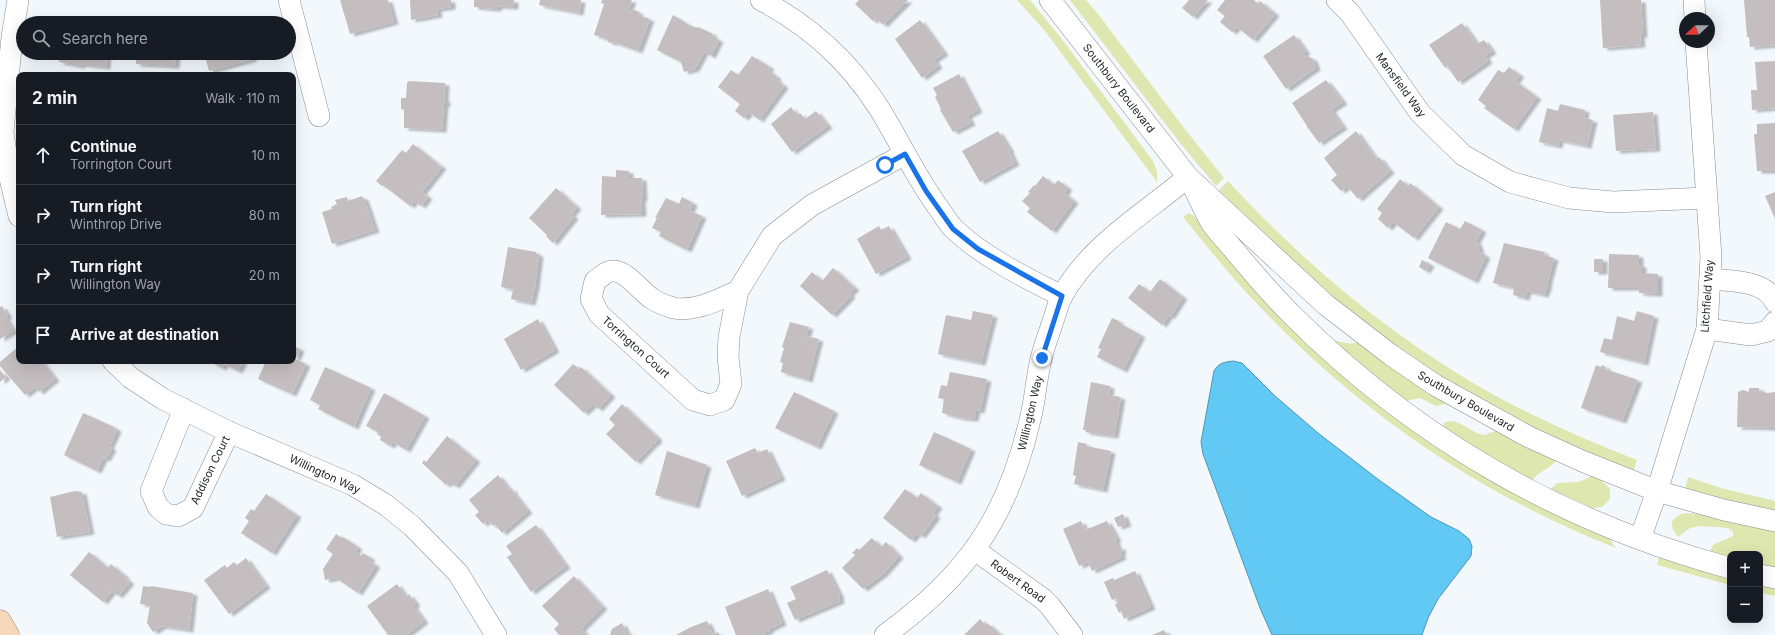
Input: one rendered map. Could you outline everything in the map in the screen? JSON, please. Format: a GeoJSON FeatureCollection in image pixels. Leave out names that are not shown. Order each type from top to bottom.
{"type":"FeatureCollection","features":[{"type":"Feature","properties":{"kind":"main road"},"geometry":{"type":"LineString","coordinates":[[0,621],[8,635]]}},
{"type":"Feature","properties":{"kind":"street"},"geometry":{"type":"LineString","coordinates":[[16,203],[9,174],[3,132],[2,110],[5,57],[18,0]]}},
{"type":"Feature","properties":{"kind":"street"},"geometry":{"type":"LineString","coordinates":[[289,0],[293,16]]}},
{"type":"Feature","properties":{"kind":"street"},"geometry":{"type":"LineString","coordinates":[[761,0],[786,13],[840,56],[878,105],[926,191],[953,229],[978,249],[1062,296]]}},
{"type":"Feature","properties":{"kind":"street","name":"Southbury Boulevard"},"geometry":{"type":"LineString","coordinates":[[1050,0],[1188,176],[1326,305],[1391,355],[1435,385],[1529,437],[1582,461],[1657,491],[1724,510],[1775,522]]}},
{"type":"Feature","properties":{"kind":"street","name":"Mansfield Way"},"geometry":{"type":"LineString","coordinates":[[1337,0],[1350,13],[1420,113],[1463,155],[1510,182],[1568,198],[1613,202],[1706,198]]}},
{"type":"Feature","properties":{"kind":"street"},"geometry":{"type":"LineString","coordinates":[[1694,0],[1695,12]]}},
{"type":"Feature","properties":{"kind":"street"},"geometry":{"type":"LineString","coordinates":[[296,27],[319,116]]}},
{"type":"Feature","properties":{"kind":"street","name":"Litchfield Way"},"geometry":{"type":"LineString","coordinates":[[1640,539],[1657,491],[1707,329],[1711,257],[1696,48]]}},
{"type":"Feature","properties":{"kind":"street","name":"Torrington Court"},"geometry":{"type":"LineString","coordinates":[[738,291],[712,303],[695,308],[673,308],[651,298],[623,274],[614,271],[606,273],[596,280],[591,299],[599,314],[693,400],[710,405],[724,400],[731,384],[728,357],[729,337],[738,291],[772,236],[812,204],[905,154]]}},
{"type":"Feature","properties":{"kind":"street","name":"Southbury Boulevard"},"geometry":{"type":"LineString","coordinates":[[1188,176],[1212,224],[1265,288],[1310,333],[1384,397],[1432,433],[1487,468],[1573,512],[1692,558],[1727,567]]}},
{"type":"Feature","properties":{"kind":"street","name":"Willington Way"},"geometry":{"type":"LineString","coordinates":[[885,635],[929,601],[960,570],[975,550],[1011,487],[1030,424],[1042,358],[1062,296],[1086,262],[1188,176]]}},
{"type":"Feature","properties":{"kind":"street"},"geometry":{"type":"LineString","coordinates":[[1710,279],[1734,281],[1761,287],[1772,294],[1775,302]]}},
{"type":"Feature","properties":{"kind":"street"},"geometry":{"type":"LineString","coordinates":[[1707,329],[1751,335],[1768,331],[1775,322]]}},
{"type":"Feature","properties":{"kind":"street","name":"Willington Way"},"geometry":{"type":"LineString","coordinates":[[116,364],[132,378],[163,399],[229,432],[353,485],[386,505],[412,526],[458,573],[496,635]]}},
{"type":"Feature","properties":{"kind":"street","name":"Addison Court"},"geometry":{"type":"LineString","coordinates":[[184,409],[150,491],[158,507],[166,514],[178,516],[193,508],[229,432]]}},
{"type":"Feature","properties":{"kind":"street","name":"Robert Road"},"geometry":{"type":"LineString","coordinates":[[975,550],[1043,599],[1072,635]]}},
{"type":"Feature","properties":{"kind":"street"},"geometry":{"type":"LineString","coordinates":[[1763,576],[1775,578]]}},
{"type":"Feature","properties":{"kind":"green space"},"geometry":{"type":"Polygon","coordinates":[[[1017,0],[1030,0],[1061,38],[1153,161],[1157,171],[1157,182],[1045,31],[1017,0]]]}},
{"type":"Feature","properties":{"kind":"green space"},"geometry":{"type":"Polygon","coordinates":[[[1070,0],[1086,0],[1098,14],[1184,128],[1224,178],[1216,186],[1180,143],[1070,0]]]}},
{"type":"Feature","properties":{"kind":"green space"},"geometry":{"type":"Polygon","coordinates":[[[1228,181],[1257,212],[1320,271],[1386,325],[1421,350],[1457,373],[1511,404],[1564,430],[1637,460],[1634,470],[1629,470],[1542,434],[1436,374],[1347,311],[1261,234],[1219,190],[1228,181]]]}},
{"type":"Feature","properties":{"kind":"green space"},"geometry":{"type":"Polygon","coordinates":[[[1189,213],[1195,217],[1223,253],[1299,334],[1601,532],[1609,538],[1616,548],[1519,504],[1427,449],[1383,418],[1302,349],[1253,300],[1183,217],[1189,213]]]}},
{"type":"Feature","properties":{"kind":"green space"},"geometry":{"type":"Polygon","coordinates":[[[1329,340],[1347,343],[1358,342],[1450,403],[1436,406],[1420,398],[1406,401],[1329,340]]]}},
{"type":"Feature","properties":{"kind":"green space"},"geometry":{"type":"Polygon","coordinates":[[[1451,421],[1484,435],[1495,431],[1496,428],[1557,459],[1532,481],[1442,428],[1445,422],[1451,421]]]}},
{"type":"Feature","properties":{"kind":"green space"},"geometry":{"type":"Polygon","coordinates":[[[1592,476],[1601,480],[1610,489],[1610,499],[1602,507],[1592,508],[1551,489],[1557,483],[1579,482],[1592,476]]]}},
{"type":"Feature","properties":{"kind":"green space"},"geometry":{"type":"Polygon","coordinates":[[[1688,477],[1721,488],[1775,501],[1775,514],[1685,489],[1688,477]]]}},
{"type":"Feature","properties":{"kind":"green space"},"geometry":{"type":"Polygon","coordinates":[[[1685,513],[1701,514],[1738,524],[1775,530],[1775,570],[1763,567],[1763,551],[1727,551],[1727,558],[1709,553],[1713,545],[1733,536],[1733,532],[1728,528],[1699,526],[1690,528],[1678,537],[1673,529],[1672,522],[1680,515],[1685,513]]]}},
{"type":"Feature","properties":{"kind":"green space"},"geometry":{"type":"Polygon","coordinates":[[[1659,557],[1727,575],[1727,584],[1657,565],[1659,557]]]}},
{"type":"Feature","properties":{"kind":"green space"},"geometry":{"type":"Polygon","coordinates":[[[1763,584],[1775,586],[1775,596],[1763,594],[1763,584]]]}},
{"type":"Feature","properties":{"kind":"water"},"geometry":{"type":"Polygon","coordinates":[[[1233,361],[1242,363],[1275,396],[1318,433],[1379,480],[1431,517],[1459,531],[1469,539],[1472,546],[1471,556],[1438,599],[1428,618],[1422,635],[1272,635],[1260,608],[1203,454],[1201,442],[1214,371],[1225,362],[1233,361]]]}},
{"type":"Feature","properties":{"kind":"building"},"geometry":{"type":"Polygon","coordinates":[[[340,0],[388,0],[394,22],[350,34],[340,0]]]}},
{"type":"Feature","properties":{"kind":"building"},"geometry":{"type":"Polygon","coordinates":[[[410,0],[451,0],[451,7],[437,9],[438,15],[411,20],[410,0]]]}},
{"type":"Feature","properties":{"kind":"building"},"geometry":{"type":"Polygon","coordinates":[[[474,0],[514,0],[514,7],[499,6],[496,9],[474,7],[474,0]]]}},
{"type":"Feature","properties":{"kind":"building"},"geometry":{"type":"Polygon","coordinates":[[[540,0],[581,0],[579,13],[539,5],[540,0]]]}},
{"type":"Feature","properties":{"kind":"building"},"geometry":{"type":"Polygon","coordinates":[[[602,0],[632,0],[628,11],[631,12],[632,9],[639,12],[638,15],[650,19],[638,51],[613,42],[608,42],[607,39],[594,35],[604,4],[601,3],[602,0]]]}},
{"type":"Feature","properties":{"kind":"building"},"geometry":{"type":"Polygon","coordinates":[[[859,0],[908,0],[883,25],[876,18],[873,21],[855,4],[859,0]]]}},
{"type":"Feature","properties":{"kind":"building"},"geometry":{"type":"Polygon","coordinates":[[[1189,0],[1208,0],[1193,17],[1182,8],[1189,0]]]}},
{"type":"Feature","properties":{"kind":"building"},"geometry":{"type":"Polygon","coordinates":[[[1225,0],[1254,0],[1258,4],[1260,1],[1275,14],[1253,40],[1237,27],[1232,32],[1220,22],[1225,16],[1217,10],[1225,0]]]}},
{"type":"Feature","properties":{"kind":"building"},"geometry":{"type":"Polygon","coordinates":[[[1600,0],[1641,0],[1643,35],[1640,35],[1641,45],[1603,48],[1600,0]]]}},
{"type":"Feature","properties":{"kind":"building"},"geometry":{"type":"Polygon","coordinates":[[[1744,0],[1775,0],[1775,45],[1750,47],[1749,37],[1747,37],[1744,0]]]}},
{"type":"Feature","properties":{"kind":"building"},"geometry":{"type":"Polygon","coordinates":[[[673,15],[689,25],[698,27],[713,34],[712,36],[719,40],[711,56],[704,52],[695,69],[684,72],[681,62],[657,50],[673,15]]]}},
{"type":"Feature","properties":{"kind":"building"},"geometry":{"type":"Polygon","coordinates":[[[920,20],[944,53],[934,60],[938,66],[922,78],[895,39],[920,20]]]}},
{"type":"Feature","properties":{"kind":"building"},"geometry":{"type":"Polygon","coordinates":[[[1462,23],[1477,44],[1484,40],[1492,51],[1485,56],[1488,61],[1458,82],[1447,66],[1445,68],[1429,45],[1462,23]]]}},
{"type":"Feature","properties":{"kind":"building"},"geometry":{"type":"Polygon","coordinates":[[[1294,35],[1306,52],[1303,54],[1306,58],[1308,56],[1313,59],[1316,68],[1286,89],[1263,56],[1294,35]]]}},
{"type":"Feature","properties":{"kind":"building"},"geometry":{"type":"Polygon","coordinates":[[[752,56],[770,67],[768,70],[777,77],[776,79],[784,86],[759,120],[749,112],[744,118],[735,111],[740,104],[718,87],[731,70],[738,75],[752,56]]]}},
{"type":"Feature","properties":{"kind":"building"},"geometry":{"type":"Polygon","coordinates":[[[59,60],[106,60],[106,67],[81,64],[80,66],[59,62],[59,60]]]}},
{"type":"Feature","properties":{"kind":"building"},"geometry":{"type":"Polygon","coordinates":[[[136,60],[175,60],[175,66],[136,64],[136,60]]]}},
{"type":"Feature","properties":{"kind":"building"},"geometry":{"type":"Polygon","coordinates":[[[206,60],[249,60],[209,71],[206,60]]]}},
{"type":"Feature","properties":{"kind":"building"},"geometry":{"type":"Polygon","coordinates":[[[1775,61],[1775,108],[1752,110],[1751,90],[1757,90],[1755,62],[1775,61]]]}},
{"type":"Feature","properties":{"kind":"building"},"geometry":{"type":"Polygon","coordinates":[[[1509,67],[1520,75],[1515,81],[1537,97],[1514,129],[1484,108],[1486,106],[1478,100],[1498,70],[1504,73],[1509,67]]]}},
{"type":"Feature","properties":{"kind":"building"},"geometry":{"type":"Polygon","coordinates":[[[959,74],[978,110],[967,116],[971,123],[953,132],[940,110],[941,109],[935,97],[937,95],[933,88],[959,74]]]}},
{"type":"Feature","properties":{"kind":"building"},"geometry":{"type":"Polygon","coordinates":[[[1326,80],[1343,102],[1331,110],[1343,127],[1319,143],[1308,129],[1292,103],[1326,80]]]}},
{"type":"Feature","properties":{"kind":"building"},"geometry":{"type":"Polygon","coordinates":[[[409,81],[445,83],[444,100],[446,100],[446,104],[444,104],[442,130],[404,128],[404,110],[401,109],[401,98],[406,98],[407,83],[409,81]]]}},
{"type":"Feature","properties":{"kind":"building"},"geometry":{"type":"Polygon","coordinates":[[[1560,104],[1585,110],[1584,118],[1593,120],[1587,146],[1559,140],[1558,146],[1539,142],[1547,108],[1558,111],[1560,104]]]}},
{"type":"Feature","properties":{"kind":"building"},"geometry":{"type":"Polygon","coordinates":[[[791,107],[797,116],[800,113],[805,119],[816,111],[828,126],[792,152],[771,124],[791,107]]]}},
{"type":"Feature","properties":{"kind":"building"},"geometry":{"type":"Polygon","coordinates":[[[1653,112],[1656,149],[1616,151],[1613,115],[1653,112]]]}},
{"type":"Feature","properties":{"kind":"building"},"geometry":{"type":"Polygon","coordinates":[[[1775,123],[1775,171],[1757,171],[1754,134],[1757,134],[1757,124],[1775,123]]]}},
{"type":"Feature","properties":{"kind":"building"},"geometry":{"type":"Polygon","coordinates":[[[998,131],[1010,150],[1009,151],[1015,163],[980,182],[962,151],[998,131]]]}},
{"type":"Feature","properties":{"kind":"building"},"geometry":{"type":"Polygon","coordinates":[[[1356,131],[1376,159],[1379,157],[1390,171],[1358,199],[1347,186],[1341,191],[1331,180],[1337,175],[1324,158],[1356,131]]]}},
{"type":"Feature","properties":{"kind":"building"},"geometry":{"type":"Polygon","coordinates":[[[413,144],[442,167],[422,192],[428,197],[421,206],[414,201],[410,206],[376,181],[402,150],[406,153],[413,144]]]}},
{"type":"Feature","properties":{"kind":"building"},"geometry":{"type":"Polygon","coordinates":[[[616,170],[629,171],[629,178],[642,178],[642,214],[601,215],[602,176],[616,177],[616,170]]]}},
{"type":"Feature","properties":{"kind":"building"},"geometry":{"type":"Polygon","coordinates":[[[1043,176],[1054,185],[1058,180],[1068,188],[1064,193],[1074,201],[1052,231],[1027,212],[1030,208],[1022,201],[1043,176]]]}},
{"type":"Feature","properties":{"kind":"building"},"geometry":{"type":"Polygon","coordinates":[[[1400,179],[1408,186],[1410,183],[1439,207],[1414,238],[1393,222],[1388,228],[1378,219],[1382,213],[1377,209],[1400,179]]]}},
{"type":"Feature","properties":{"kind":"building"},"geometry":{"type":"Polygon","coordinates":[[[556,188],[577,207],[571,214],[574,217],[553,243],[546,236],[547,235],[529,218],[556,188]]]}},
{"type":"Feature","properties":{"kind":"building"},"geometry":{"type":"Polygon","coordinates":[[[1775,192],[1775,219],[1765,196],[1775,192]]]}},
{"type":"Feature","properties":{"kind":"building"},"geometry":{"type":"Polygon","coordinates":[[[362,196],[375,230],[332,244],[322,212],[332,209],[331,207],[337,204],[335,200],[347,197],[348,201],[362,196]]]}},
{"type":"Feature","properties":{"kind":"building"},"geometry":{"type":"Polygon","coordinates":[[[682,197],[693,203],[690,211],[702,216],[687,250],[659,236],[661,232],[652,228],[657,218],[655,218],[666,198],[679,204],[682,197]]]}},
{"type":"Feature","properties":{"kind":"building"},"geometry":{"type":"Polygon","coordinates":[[[1465,221],[1482,230],[1475,243],[1477,242],[1480,252],[1486,256],[1474,281],[1428,258],[1446,222],[1460,229],[1465,221]]]}},
{"type":"Feature","properties":{"kind":"building"},"geometry":{"type":"Polygon","coordinates":[[[879,226],[881,230],[889,226],[907,257],[876,274],[857,239],[879,226]]]}},
{"type":"Feature","properties":{"kind":"building"},"geometry":{"type":"Polygon","coordinates":[[[1504,243],[1545,252],[1544,255],[1554,258],[1548,285],[1544,295],[1527,291],[1525,298],[1513,295],[1514,288],[1493,283],[1504,243]]]}},
{"type":"Feature","properties":{"kind":"building"},"geometry":{"type":"Polygon","coordinates":[[[508,247],[536,252],[536,254],[539,254],[535,287],[531,303],[511,299],[513,289],[501,287],[508,247]]]}},
{"type":"Feature","properties":{"kind":"building"},"geometry":{"type":"Polygon","coordinates":[[[1609,254],[1639,255],[1639,265],[1642,265],[1642,273],[1658,274],[1658,294],[1639,293],[1639,288],[1608,288],[1609,254]]]}},
{"type":"Feature","properties":{"kind":"building"},"geometry":{"type":"Polygon","coordinates":[[[1594,259],[1603,259],[1603,272],[1594,272],[1594,259]]]}},
{"type":"Feature","properties":{"kind":"building"},"geometry":{"type":"Polygon","coordinates":[[[1422,260],[1430,264],[1426,271],[1419,267],[1422,260]]]}},
{"type":"Feature","properties":{"kind":"building"},"geometry":{"type":"Polygon","coordinates":[[[833,268],[855,288],[849,294],[851,296],[832,315],[800,286],[812,272],[822,281],[833,268]]]}},
{"type":"Feature","properties":{"kind":"building"},"geometry":{"type":"Polygon","coordinates":[[[1160,279],[1183,297],[1170,317],[1169,315],[1162,325],[1128,298],[1139,284],[1150,292],[1160,279]]]}},
{"type":"Feature","properties":{"kind":"building"},"geometry":{"type":"Polygon","coordinates":[[[2,306],[8,316],[5,317],[13,331],[0,339],[0,307],[2,306]]]}},
{"type":"Feature","properties":{"kind":"building"},"geometry":{"type":"Polygon","coordinates":[[[973,311],[993,315],[981,363],[938,354],[946,315],[971,320],[973,311]]]}},
{"type":"Feature","properties":{"kind":"building"},"geometry":{"type":"Polygon","coordinates":[[[1637,311],[1654,316],[1644,363],[1600,352],[1604,338],[1612,340],[1617,316],[1634,321],[1637,311]]]}},
{"type":"Feature","properties":{"kind":"building"},"geometry":{"type":"Polygon","coordinates":[[[1112,318],[1141,335],[1123,370],[1097,357],[1101,349],[1098,348],[1112,318]]]}},
{"type":"Feature","properties":{"kind":"building"},"geometry":{"type":"Polygon","coordinates":[[[538,319],[555,350],[521,370],[504,339],[538,319]]]}},
{"type":"Feature","properties":{"kind":"building"},"geometry":{"type":"Polygon","coordinates":[[[790,322],[809,327],[806,336],[819,339],[808,380],[781,372],[783,363],[780,362],[784,348],[782,347],[790,322]]]}},
{"type":"Feature","properties":{"kind":"building"},"geometry":{"type":"Polygon","coordinates":[[[296,347],[300,349],[296,358],[296,347]]]}},
{"type":"Feature","properties":{"kind":"building"},"geometry":{"type":"Polygon","coordinates":[[[16,349],[16,364],[43,364],[55,379],[39,392],[35,387],[25,395],[0,366],[0,362],[16,349]]]}},
{"type":"Feature","properties":{"kind":"building"},"geometry":{"type":"Polygon","coordinates":[[[296,359],[306,364],[292,394],[258,379],[265,364],[296,364],[296,359]]]}},
{"type":"Feature","properties":{"kind":"building"},"geometry":{"type":"Polygon","coordinates":[[[214,364],[224,364],[222,368],[214,364]]]}},
{"type":"Feature","properties":{"kind":"building"},"geometry":{"type":"Polygon","coordinates":[[[224,364],[242,364],[238,371],[224,364]]]}},
{"type":"Feature","properties":{"kind":"building"},"geometry":{"type":"Polygon","coordinates":[[[573,364],[579,369],[581,367],[611,395],[598,409],[593,404],[584,413],[554,385],[573,364]]]}},
{"type":"Feature","properties":{"kind":"building"},"geometry":{"type":"Polygon","coordinates":[[[1596,365],[1601,367],[1602,365],[1606,367],[1605,369],[1638,380],[1622,421],[1581,408],[1596,365]]]}},
{"type":"Feature","properties":{"kind":"building"},"geometry":{"type":"Polygon","coordinates":[[[325,367],[371,388],[354,427],[318,409],[320,405],[310,400],[325,367]]]}},
{"type":"Feature","properties":{"kind":"building"},"geometry":{"type":"Polygon","coordinates":[[[0,370],[6,377],[0,382],[0,370]]]}},
{"type":"Feature","properties":{"kind":"building"},"geometry":{"type":"Polygon","coordinates":[[[950,372],[987,379],[980,411],[976,410],[974,419],[961,418],[942,413],[944,399],[938,398],[941,385],[947,386],[950,372]]]}},
{"type":"Feature","properties":{"kind":"building"},"geometry":{"type":"Polygon","coordinates":[[[1091,382],[1110,386],[1109,395],[1121,397],[1114,436],[1085,432],[1086,430],[1083,430],[1091,382]]]}},
{"type":"Feature","properties":{"kind":"building"},"geometry":{"type":"Polygon","coordinates":[[[1749,388],[1759,388],[1759,392],[1775,392],[1775,428],[1737,427],[1738,392],[1743,390],[1749,392],[1749,388]]]}},
{"type":"Feature","properties":{"kind":"building"},"geometry":{"type":"Polygon","coordinates":[[[794,392],[834,411],[817,447],[775,428],[794,392]]]}},
{"type":"Feature","properties":{"kind":"building"},"geometry":{"type":"Polygon","coordinates":[[[384,393],[425,416],[406,450],[393,442],[390,446],[380,440],[381,437],[377,434],[378,432],[366,426],[384,393]]]}},
{"type":"Feature","properties":{"kind":"building"},"geometry":{"type":"Polygon","coordinates":[[[622,404],[658,438],[655,444],[654,443],[636,462],[606,434],[615,425],[609,419],[622,404]]]}},
{"type":"Feature","properties":{"kind":"building"},"geometry":{"type":"Polygon","coordinates":[[[83,413],[114,427],[117,430],[109,447],[112,448],[106,459],[103,458],[97,471],[64,455],[83,413]]]}},
{"type":"Feature","properties":{"kind":"building"},"geometry":{"type":"Polygon","coordinates":[[[934,432],[971,449],[957,482],[919,465],[934,432]]]}},
{"type":"Feature","properties":{"kind":"building"},"geometry":{"type":"Polygon","coordinates":[[[447,436],[476,460],[455,486],[449,482],[446,485],[422,463],[424,460],[426,462],[447,436]]]}},
{"type":"Feature","properties":{"kind":"building"},"geometry":{"type":"Polygon","coordinates":[[[1078,442],[1087,444],[1086,446],[1111,451],[1103,490],[1074,484],[1076,476],[1073,475],[1078,442]]]}},
{"type":"Feature","properties":{"kind":"building"},"geometry":{"type":"Polygon","coordinates":[[[755,448],[758,453],[767,449],[781,478],[742,496],[726,461],[755,448]]]}},
{"type":"Feature","properties":{"kind":"building"},"geometry":{"type":"Polygon","coordinates":[[[667,451],[707,465],[695,506],[655,495],[667,451]]]}},
{"type":"Feature","properties":{"kind":"building"},"geometry":{"type":"Polygon","coordinates":[[[498,475],[510,490],[512,488],[512,491],[528,511],[502,533],[495,524],[493,526],[488,520],[483,524],[475,515],[479,512],[469,500],[498,475]]]}},
{"type":"Feature","properties":{"kind":"building"},"geometry":{"type":"Polygon","coordinates":[[[905,489],[917,498],[921,493],[938,506],[933,513],[936,516],[921,536],[917,533],[911,540],[883,518],[905,489]]]}},
{"type":"Feature","properties":{"kind":"building"},"geometry":{"type":"Polygon","coordinates":[[[75,491],[82,492],[90,532],[57,537],[50,497],[75,491]]]}},
{"type":"Feature","properties":{"kind":"building"},"geometry":{"type":"Polygon","coordinates":[[[266,494],[297,515],[272,553],[241,533],[249,521],[245,518],[251,509],[254,511],[266,494]]]}},
{"type":"Feature","properties":{"kind":"building"},"geometry":{"type":"Polygon","coordinates":[[[1123,514],[1127,524],[1118,527],[1114,518],[1123,514]]]}},
{"type":"Feature","properties":{"kind":"building"},"geometry":{"type":"Polygon","coordinates":[[[1081,521],[1085,530],[1107,521],[1117,539],[1115,540],[1118,548],[1121,547],[1122,551],[1120,552],[1122,557],[1092,571],[1088,562],[1079,566],[1063,529],[1081,521]]]}},
{"type":"Feature","properties":{"kind":"building"},"geometry":{"type":"Polygon","coordinates":[[[536,525],[566,566],[531,592],[507,557],[512,554],[506,546],[536,525]]]}},
{"type":"Feature","properties":{"kind":"building"},"geometry":{"type":"Polygon","coordinates":[[[336,534],[358,547],[355,552],[361,556],[363,553],[371,558],[369,561],[376,565],[358,593],[336,578],[325,580],[323,569],[333,554],[326,549],[336,534]]]}},
{"type":"Feature","properties":{"kind":"building"},"geometry":{"type":"Polygon","coordinates":[[[872,538],[881,547],[886,542],[899,556],[883,574],[863,589],[842,568],[855,555],[852,553],[857,548],[859,550],[872,538]]]}},
{"type":"Feature","properties":{"kind":"building"},"geometry":{"type":"Polygon","coordinates":[[[89,552],[108,568],[111,564],[130,582],[118,596],[112,591],[103,602],[70,575],[89,552]]]}},
{"type":"Feature","properties":{"kind":"building"},"geometry":{"type":"Polygon","coordinates":[[[246,558],[266,586],[229,614],[204,580],[225,565],[227,568],[234,562],[237,565],[246,558]]]}},
{"type":"Feature","properties":{"kind":"building"},"geometry":{"type":"Polygon","coordinates":[[[827,570],[839,594],[840,601],[795,620],[787,603],[796,599],[790,587],[827,570]]]}},
{"type":"Feature","properties":{"kind":"building"},"geometry":{"type":"Polygon","coordinates":[[[1135,571],[1151,607],[1124,619],[1121,611],[1119,613],[1115,604],[1118,603],[1116,598],[1112,600],[1104,582],[1113,578],[1114,580],[1135,571]]]}},
{"type":"Feature","properties":{"kind":"building"},"geometry":{"type":"Polygon","coordinates":[[[574,576],[603,607],[581,629],[587,635],[559,635],[554,629],[559,624],[542,606],[574,576]]]}},
{"type":"Feature","properties":{"kind":"building"},"geometry":{"type":"Polygon","coordinates":[[[397,584],[406,597],[409,594],[416,604],[413,606],[424,621],[406,635],[388,635],[367,606],[397,584]]]}},
{"type":"Feature","properties":{"kind":"building"},"geometry":{"type":"Polygon","coordinates":[[[143,586],[193,593],[189,630],[162,626],[153,632],[147,623],[150,605],[140,604],[143,586]]]}},
{"type":"Feature","properties":{"kind":"building"},"geometry":{"type":"Polygon","coordinates":[[[768,589],[782,623],[769,629],[770,631],[765,632],[766,635],[736,635],[725,607],[768,589]]]}},
{"type":"Feature","properties":{"kind":"building"},"geometry":{"type":"Polygon","coordinates":[[[980,619],[985,625],[987,623],[1001,635],[964,635],[980,619]]]}},
{"type":"Feature","properties":{"kind":"building"},"geometry":{"type":"Polygon","coordinates":[[[707,621],[713,635],[676,635],[691,627],[707,621]]]}},
{"type":"Feature","properties":{"kind":"building"},"geometry":{"type":"Polygon","coordinates":[[[622,623],[627,633],[633,635],[610,635],[612,629],[622,623]]]}},
{"type":"Feature","properties":{"kind":"building"},"geometry":{"type":"Polygon","coordinates":[[[1164,630],[1167,635],[1152,635],[1164,630]]]}},
{"type":"Feature","properties":{"kind":"building"},"geometry":{"type":"Polygon","coordinates":[[[718,632],[720,635],[713,635],[718,632]]]}},
{"type":"Feature","properties":{"kind":"route"},"geometry":{"type":"LineString","coordinates":[[885,165],[905,154],[926,191],[953,229],[978,249],[1062,296],[1042,358]]}}]}
